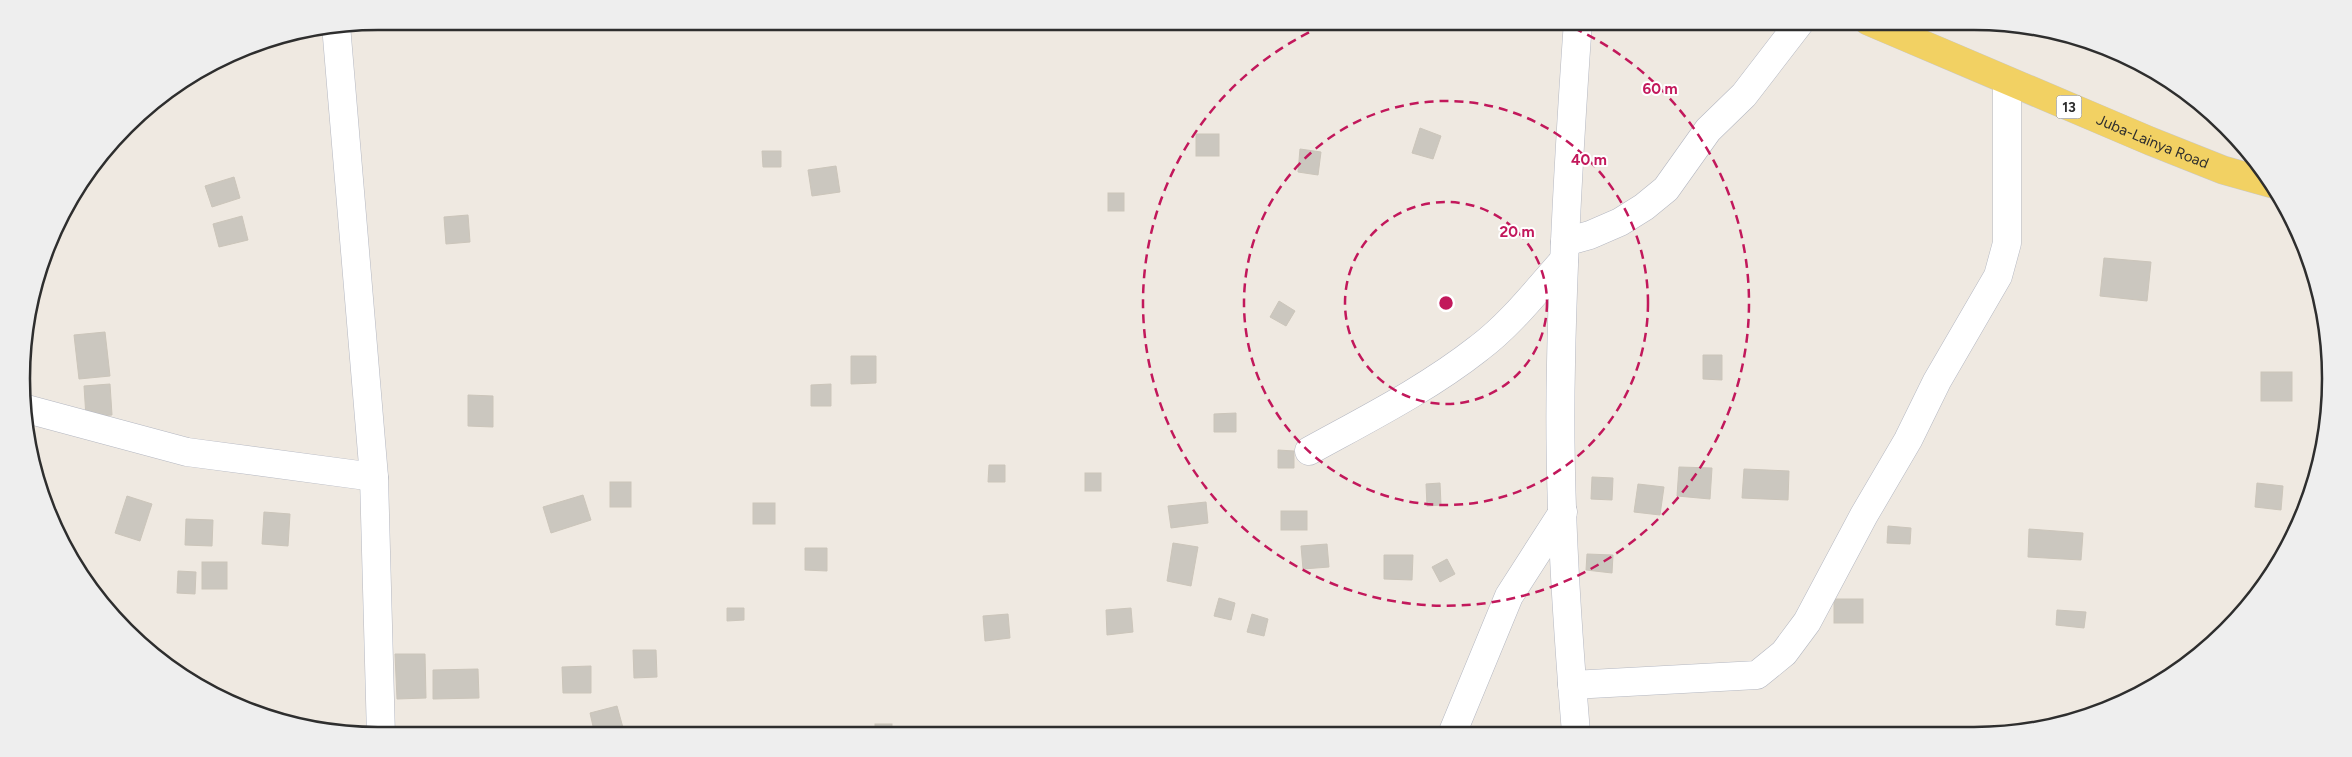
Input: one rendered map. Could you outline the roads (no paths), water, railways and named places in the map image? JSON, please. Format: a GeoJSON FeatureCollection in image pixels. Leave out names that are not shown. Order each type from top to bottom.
{"type":"FeatureCollection","features":[{"type":"Feature","properties":{"kind":"main road","name":"Juba-Lainya Road"},"geometry":{"type":"LineString","coordinates":[[1889,30],[2223,170],[2260,180]]}},
{"type":"Feature","properties":{"kind":"street"},"geometry":{"type":"LineString","coordinates":[[1575,727],[1563,512],[1560,365],[1577,30]]}},
{"type":"Feature","properties":{"kind":"street"},"geometry":{"type":"LineString","coordinates":[[1309,451],[1438,378],[1480,348],[1501,330],[1565,251],[1590,235],[1620,222],[1644,208],[1666,189],[1708,130],[1744,95],[1794,30]]}},
{"type":"Feature","properties":{"kind":"street"},"geometry":{"type":"LineString","coordinates":[[337,33],[374,477],[381,727]]}},
{"type":"Feature","properties":{"kind":"street"},"geometry":{"type":"LineString","coordinates":[[1572,685],[1757,675],[1784,653],[1807,622],[1864,515],[1908,440],[1937,381],[1998,276],[2007,243],[2007,81]]}},
{"type":"Feature","properties":{"kind":"street"},"geometry":{"type":"LineString","coordinates":[[32,410],[187,452],[374,477]]}},
{"type":"Feature","properties":{"kind":"street"},"geometry":{"type":"LineString","coordinates":[[1455,727],[1508,596],[1563,512]]}}]}
